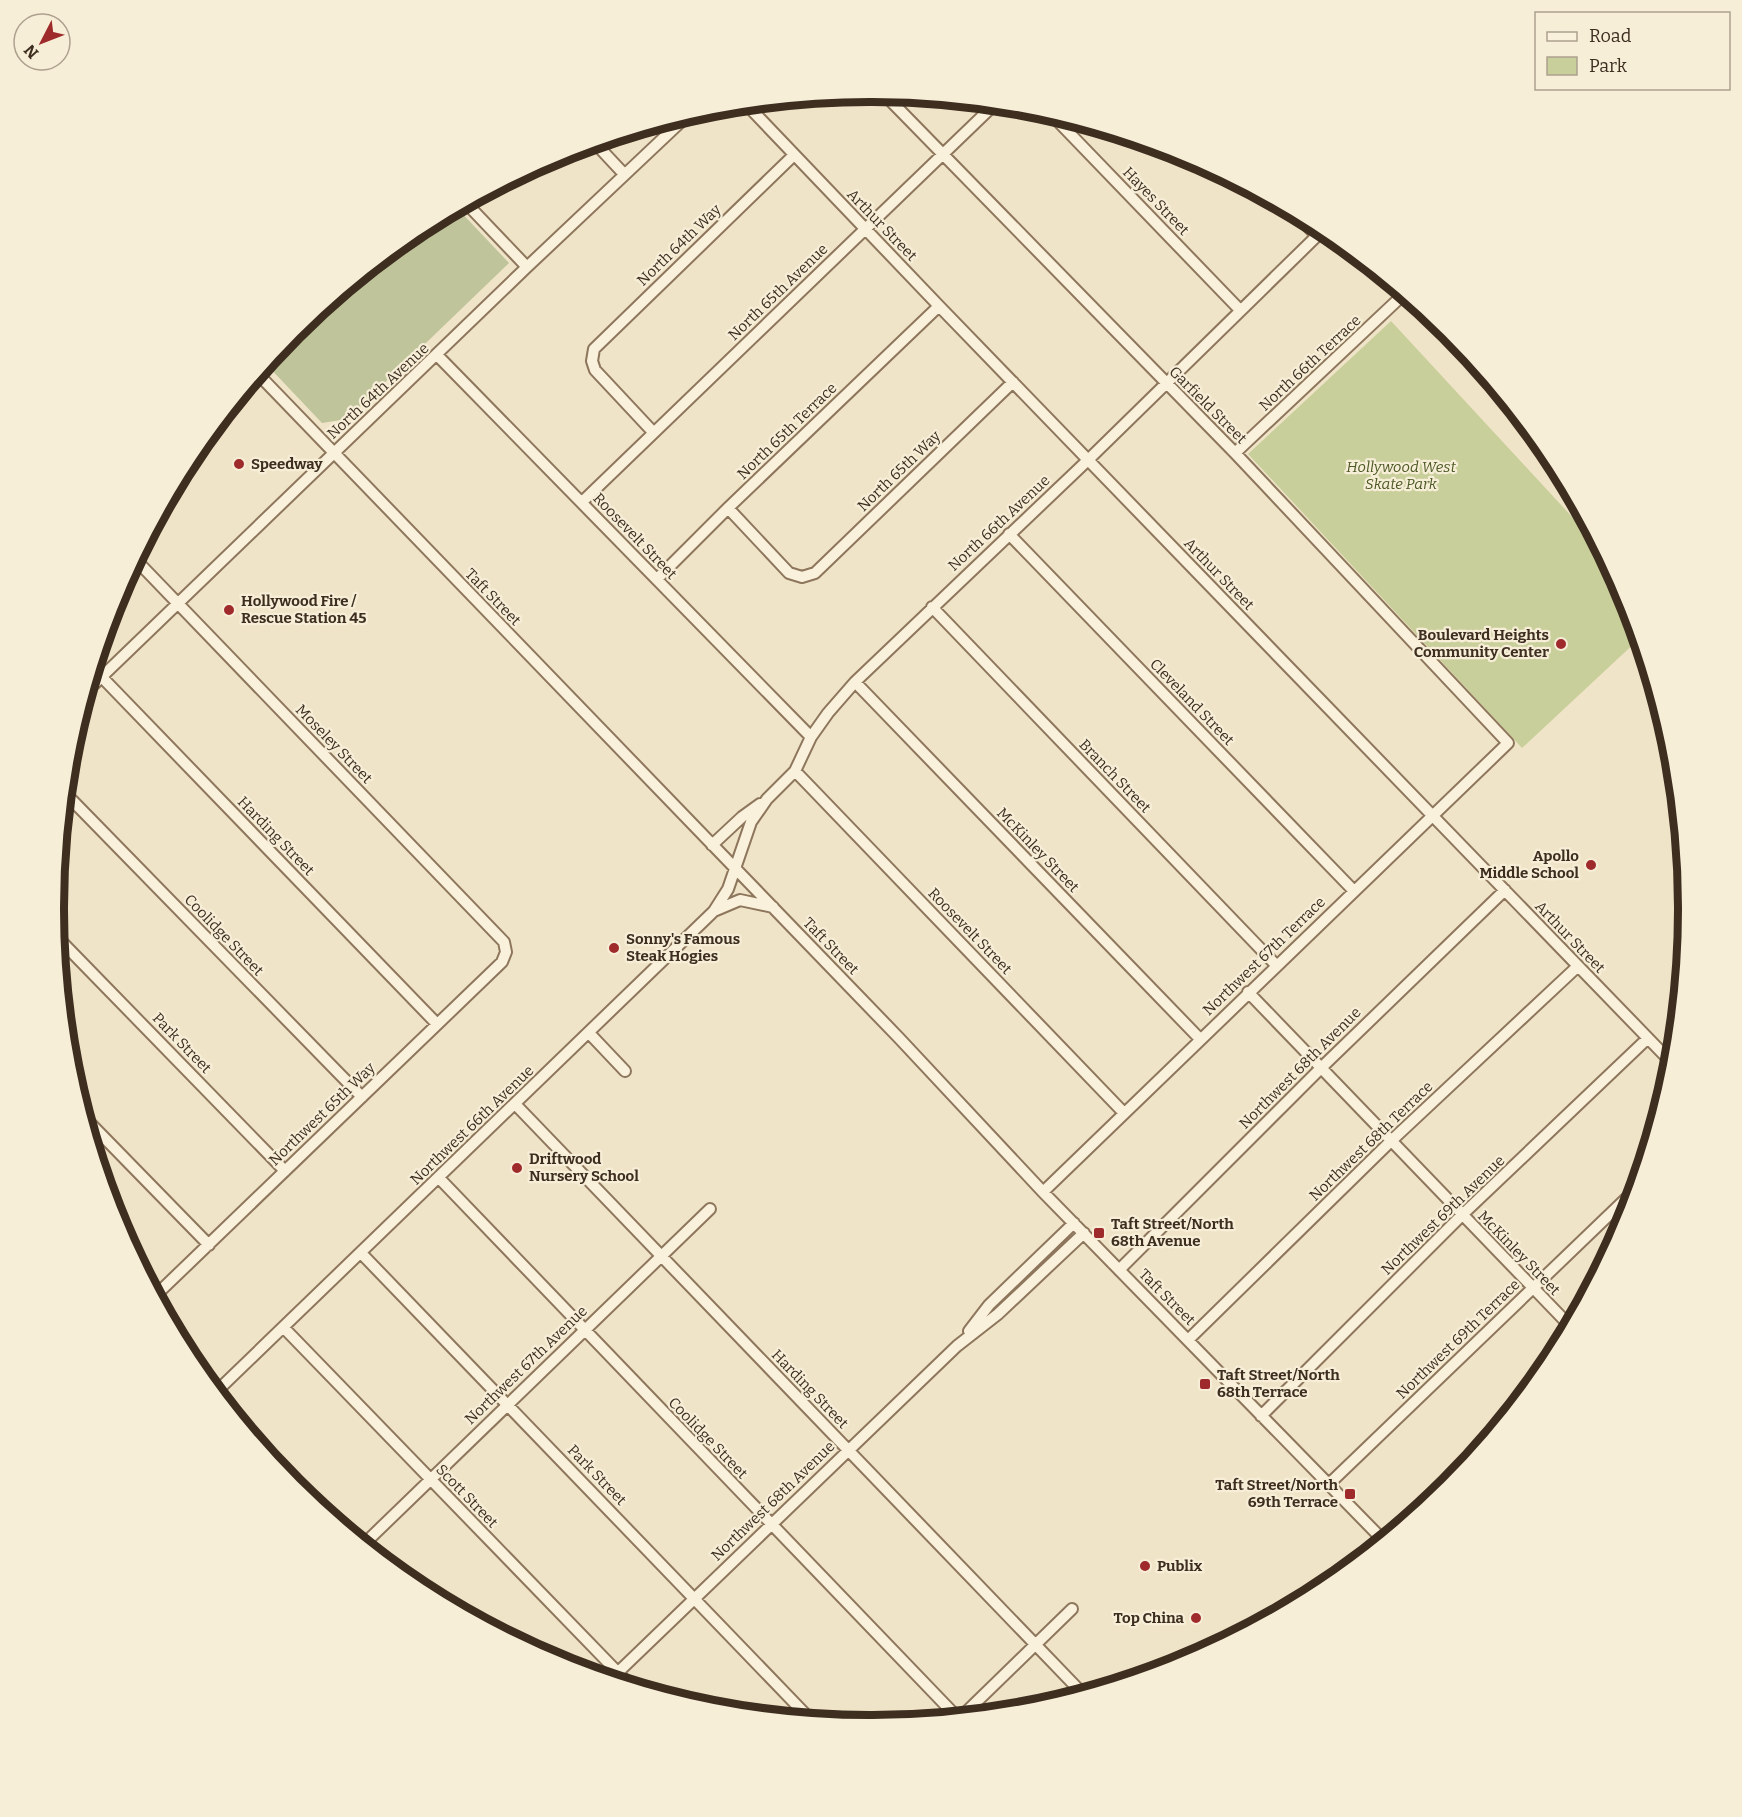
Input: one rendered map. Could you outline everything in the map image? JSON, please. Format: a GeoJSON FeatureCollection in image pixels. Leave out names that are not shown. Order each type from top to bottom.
{"type":"FeatureCollection","features":[{"type":"Feature","properties":{"kind":"street","name":"Garfield Street"},"geometry":{"type":"LineString","coordinates":[[893,103],[1235,453],[1508,742]]}},
{"type":"Feature","properties":{"kind":"street","name":"Arthur Street"},"geometry":{"type":"LineString","coordinates":[[753,111],[1664,1055]]}},
{"type":"Feature","properties":{"kind":"street","name":"North 65th Avenue"},"geometry":{"type":"LineString","coordinates":[[582,502],[988,111]]}},
{"type":"Feature","properties":{"kind":"street","name":"Hayes Street"},"geometry":{"type":"LineString","coordinates":[[1061,125],[1240,309]]}},
{"type":"Feature","properties":{"kind":"street","name":"North 64th Avenue"},"geometry":{"type":"LineString","coordinates":[[101,671],[177,604],[676,126]]}},
{"type":"Feature","properties":{"kind":"street"},"geometry":{"type":"LineString","coordinates":[[601,149],[624,174]]}},
{"type":"Feature","properties":{"kind":"street","name":"North 64th Way"},"geometry":{"type":"LineString","coordinates":[[653,432],[596,370],[592,361],[594,349],[794,155]]}},
{"type":"Feature","properties":{"kind":"street"},"geometry":{"type":"LineString","coordinates":[[471,208],[527,267]]}},
{"type":"Feature","properties":{"kind":"street","name":"North 66th Avenue"},"geometry":{"type":"LineString","coordinates":[[736,869],[751,822],[767,799],[795,771],[811,737],[855,682],[1088,460],[1316,236]]}},
{"type":"Feature","properties":{"kind":"street","name":"North 66th Terrace"},"geometry":{"type":"LineString","coordinates":[[1235,453],[1399,299]]}},
{"type":"Feature","properties":{"kind":"street","name":"North 65th Terrace"},"geometry":{"type":"LineString","coordinates":[[657,579],[939,306]]}},
{"type":"Feature","properties":{"kind":"street","name":"Roosevelt Street"},"geometry":{"type":"LineString","coordinates":[[437,355],[811,737]]}},
{"type":"Feature","properties":{"kind":"street","name":"Taft Street"},"geometry":{"type":"LineString","coordinates":[[263,379],[899,1038],[1043,1192],[1378,1535]]}},
{"type":"Feature","properties":{"kind":"street","name":"North 65th Way"},"geometry":{"type":"LineString","coordinates":[[728,508],[789,573],[802,577],[815,573],[1013,382]]}},
{"type":"Feature","properties":{"kind":"street","name":"Cleveland Street"},"geometry":{"type":"LineString","coordinates":[[1009,534],[1353,890]]}},
{"type":"Feature","properties":{"kind":"street","name":"Moseley Street"},"geometry":{"type":"LineString","coordinates":[[142,566],[504,942],[506,952]]}},
{"type":"Feature","properties":{"kind":"street","name":"Branch Street"},"geometry":{"type":"LineString","coordinates":[[932,607],[1276,965]]}},
{"type":"Feature","properties":{"kind":"street","name":"Harding Street"},"geometry":{"type":"LineString","coordinates":[[99,675],[437,1024]]}},
{"type":"Feature","properties":{"kind":"street","name":"McKinley Street"},"geometry":{"type":"LineString","coordinates":[[855,682],[1200,1039]]}},
{"type":"Feature","properties":{"kind":"street","name":"Northwest 67th Terrace"},"geometry":{"type":"LineString","coordinates":[[1043,1192],[1508,742]]}},
{"type":"Feature","properties":{"kind":"street","name":"Roosevelt Street"},"geometry":{"type":"LineString","coordinates":[[795,771],[1124,1113]]}},
{"type":"Feature","properties":{"kind":"street"},"geometry":{"type":"LineString","coordinates":[[712,845],[742,817],[767,799]]}},
{"type":"Feature","properties":{"kind":"street","name":"Coolidge Street"},"geometry":{"type":"LineString","coordinates":[[72,800],[362,1097]]}},
{"type":"Feature","properties":{"kind":"street","name":"Northwest 66th Avenue"},"geometry":{"type":"LineString","coordinates":[[222,1387],[714,911],[728,889],[736,869]]}},
{"type":"Feature","properties":{"kind":"street","name":"Northwest 68th Avenue"},"geometry":{"type":"LineString","coordinates":[[1119,1270],[1321,1068],[1505,890]]}},
{"type":"Feature","properties":{"kind":"street"},"geometry":{"type":"LineString","coordinates":[[714,911],[740,900],[773,908]]}},
{"type":"Feature","properties":{"kind":"street","name":"Park Street"},"geometry":{"type":"LineString","coordinates":[[65,946],[285,1171]]}},
{"type":"Feature","properties":{"kind":"street","name":"Northwest 65th Way"},"geometry":{"type":"LineString","coordinates":[[161,1290],[502,962],[506,952]]}},
{"type":"Feature","properties":{"kind":"street","name":"Northwest 68th Terrace"},"geometry":{"type":"LineString","coordinates":[[1188,1340],[1391,1142],[1577,967]]}},
{"type":"Feature","properties":{"kind":"street","name":"McKinley Street"},"geometry":{"type":"LineString","coordinates":[[1248,992],[1564,1320]]}},
{"type":"Feature","properties":{"kind":"street"},"geometry":{"type":"LineString","coordinates":[[589,1033],[625,1071]]}},
{"type":"Feature","properties":{"kind":"street","name":"Northwest 69th Avenue"},"geometry":{"type":"LineString","coordinates":[[1261,1416],[1462,1215],[1648,1038]]}},
{"type":"Feature","properties":{"kind":"street","name":"Harding Street"},"geometry":{"type":"LineString","coordinates":[[515,1104],[1078,1689]]}},
{"type":"Feature","properties":{"kind":"street"},"geometry":{"type":"LineString","coordinates":[[95,1129],[208,1245]]}},
{"type":"Feature","properties":{"kind":"street","name":"Coolidge Street"},"geometry":{"type":"LineString","coordinates":[[439,1178],[952,1710]]}},
{"type":"Feature","properties":{"kind":"street","name":"Northwest 69th Terrace"},"geometry":{"type":"LineString","coordinates":[[1328,1485],[1621,1203]]}},
{"type":"Feature","properties":{"kind":"street","name":"Northwest 67th Avenue"},"geometry":{"type":"LineString","coordinates":[[369,1539],[710,1209]]}},
{"type":"Feature","properties":{"kind":"street","name":"Northwest 68th Avenue"},"geometry":{"type":"LineString","coordinates":[[957,1346],[989,1305],[1074,1223]]}},
{"type":"Feature","properties":{"kind":"street","name":"Northwest 68th Avenue"},"geometry":{"type":"LineString","coordinates":[[617,1674],[957,1346],[998,1314],[1084,1233]]}},
{"type":"Feature","properties":{"kind":"street","name":"Park Street"},"geometry":{"type":"LineString","coordinates":[[361,1253],[804,1712]]}},
{"type":"Feature","properties":{"kind":"street","name":"Scott Street"},"geometry":{"type":"LineString","coordinates":[[284,1328],[611,1672]]}},
{"type":"Feature","properties":{"kind":"street"},"geometry":{"type":"LineString","coordinates":[[968,1709],[1072,1609]]}},
{"type":"Feature","properties":{"kind":"green space"},"geometry":{"type":"Polygon","coordinates":[[[462,214],[509,263],[347,419],[322,423],[272,370],[339,302],[423,238],[462,214]]]}},
{"type":"Feature","properties":{"kind":"green space","name":"Hollywood West Skate Park"},"geometry":{"type":"Polygon","coordinates":[[[1391,321],[1580,525],[1616,600],[1633,644],[1522,748],[1248,454],[1391,321]]]}},
{"type":"Feature","properties":{"kind":"place","name":"Speedway"},"geometry":{"type":"Point","coordinates":[239,464]}},
{"type":"Feature","properties":{"kind":"place","name":"Hollywood Fire / Rescue Station 45"},"geometry":{"type":"Point","coordinates":[229,610]}},
{"type":"Feature","properties":{"kind":"place","name":"Boulevard Heights Community Center"},"geometry":{"type":"Point","coordinates":[1561,644]}},
{"type":"Feature","properties":{"kind":"place","name":"Apollo Middle School"},"geometry":{"type":"Point","coordinates":[1591,865]}},
{"type":"Feature","properties":{"kind":"place","name":"Sonny's Famous Steak Hogies"},"geometry":{"type":"Point","coordinates":[614,948]}},
{"type":"Feature","properties":{"kind":"place","name":"Driftwood Nursery School"},"geometry":{"type":"Point","coordinates":[517,1168]}},
{"type":"Feature","properties":{"kind":"place","name":"Taft Street/North 68th Avenue"},"geometry":{"type":"Point","coordinates":[1099,1233]}},
{"type":"Feature","properties":{"kind":"place","name":"Taft Street/North 68th Terrace"},"geometry":{"type":"Point","coordinates":[1205,1384]}},
{"type":"Feature","properties":{"kind":"place","name":"Taft Street/North 69th Terrace"},"geometry":{"type":"Point","coordinates":[1350,1494]}},
{"type":"Feature","properties":{"kind":"place","name":"Publix"},"geometry":{"type":"Point","coordinates":[1145,1566]}},
{"type":"Feature","properties":{"kind":"place","name":"Top China"},"geometry":{"type":"Point","coordinates":[1196,1618]}}]}
